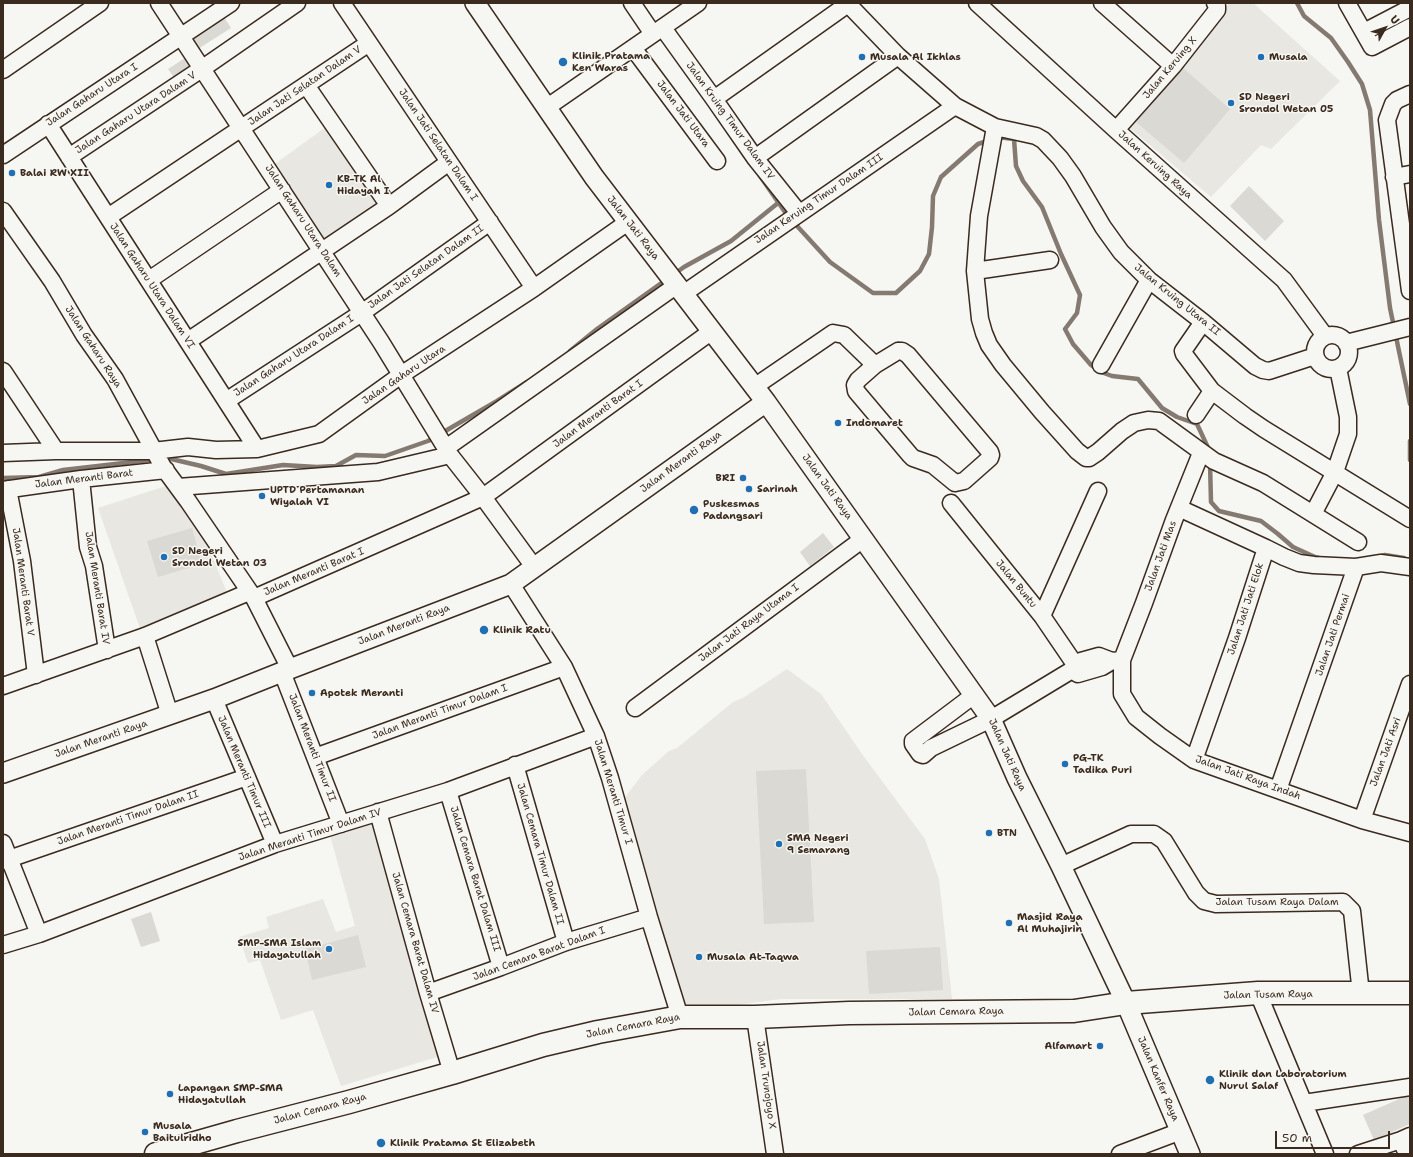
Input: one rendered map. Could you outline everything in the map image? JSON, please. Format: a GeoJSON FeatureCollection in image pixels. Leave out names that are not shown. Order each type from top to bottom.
{"type":"FeatureCollection","features":[{"type":"Feature","properties":{"kind":"main road","name":"Jalan Tusam Raya"},"geometry":{"type":"LineString","coordinates":[[1126,1003],[1258,993],[1410,993]]}},
{"type":"Feature","properties":{"kind":"main road","name":"Jalan Cemara Raya"},"geometry":{"type":"LineString","coordinates":[[158,1154],[237,1131],[452,1074],[543,1045],[598,1032],[680,1016],[755,1017],[849,1013],[1074,1011],[1126,1003]]}},
{"type":"Feature","properties":{"kind":"street"},"geometry":{"type":"LineString","coordinates":[[3,70],[100,3]]}},
{"type":"Feature","properties":{"kind":"street","name":"Jalan Gaharu Utara Dalam"},"geometry":{"type":"LineString","coordinates":[[159,3],[362,312],[446,448]]}},
{"type":"Feature","properties":{"kind":"street","name":"Jalan Gaharu Utara I"},"geometry":{"type":"LineString","coordinates":[[3,155],[231,3]]}},
{"type":"Feature","properties":{"kind":"street","name":"Jalan Gaharu Utara Dalam V"},"geometry":{"type":"LineString","coordinates":[[69,157],[297,3]]}},
{"type":"Feature","properties":{"kind":"street","name":"Jalan Jati Selatan Dalam I"},"geometry":{"type":"LineString","coordinates":[[342,3],[534,288]]}},
{"type":"Feature","properties":{"kind":"street","name":"Jalan Jati Raya"},"geometry":{"type":"LineString","coordinates":[[474,3],[594,178],[766,402],[992,719],[1017,778],[1061,866],[1126,1003]]}},
{"type":"Feature","properties":{"kind":"street","name":"Jalan Kruing Timur Dalam IV"},"geometry":{"type":"LineString","coordinates":[[632,3],[658,31],[714,99],[794,217]]}},
{"type":"Feature","properties":{"kind":"street"},"geometry":{"type":"LineString","coordinates":[[546,108],[698,3]]}},
{"type":"Feature","properties":{"kind":"street","name":"Jalan Keruing Raya"},"geometry":{"type":"LineString","coordinates":[[977,3],[1284,280],[1310,315],[1318,345]]}},
{"type":"Feature","properties":{"kind":"street"},"geometry":{"type":"LineString","coordinates":[[1102,3],[1173,66]]}},
{"type":"Feature","properties":{"kind":"street","name":"Jalan Keruing X"},"geometry":{"type":"LineString","coordinates":[[1116,130],[1173,66],[1217,10],[1215,3]]}},
{"type":"Feature","properties":{"kind":"street"},"geometry":{"type":"LineString","coordinates":[[1347,3],[1372,47],[1410,27]]}},
{"type":"Feature","properties":{"kind":"street"},"geometry":{"type":"LineString","coordinates":[[714,99],[847,4]]}},
{"type":"Feature","properties":{"kind":"street","name":"Jalan Kruing Utara II"},"geometry":{"type":"LineString","coordinates":[[847,4],[898,56],[955,106],[994,133],[1036,136],[1043,140],[1051,148],[1072,176],[1111,239],[1121,252],[1149,280],[1261,369],[1269,371],[1292,364],[1318,345]]}},
{"type":"Feature","properties":{"kind":"street"},"geometry":{"type":"LineString","coordinates":[[1364,32],[1410,8]]}},
{"type":"Feature","properties":{"kind":"street","name":"Jalan Jati Selatan Dalam V"},"geometry":{"type":"LineString","coordinates":[[108,217],[369,43]]}},
{"type":"Feature","properties":{"kind":"street","name":"Jalan Jati Utara"},"geometry":{"type":"LineString","coordinates":[[633,48],[717,161]]}},
{"type":"Feature","properties":{"kind":"street"},"geometry":{"type":"LineString","coordinates":[[755,158],[898,56]]}},
{"type":"Feature","properties":{"kind":"street"},"geometry":{"type":"LineString","coordinates":[[306,85],[389,206]]}},
{"type":"Feature","properties":{"kind":"street"},"geometry":{"type":"LineString","coordinates":[[1410,94],[1397,100],[1393,104],[1387,120],[1394,177],[1407,251],[1410,291]]}},
{"type":"Feature","properties":{"kind":"street","name":"Jalan Keruing Timur Dalam III"},"geometry":{"type":"LineString","coordinates":[[446,448],[675,283],[794,217],[955,106]]}},
{"type":"Feature","properties":{"kind":"street","name":"Jalan Gaharu Utara Dalam VI"},"geometry":{"type":"LineString","coordinates":[[48,124],[257,449]]}},
{"type":"Feature","properties":{"kind":"street"},"geometry":{"type":"LineString","coordinates":[[994,133],[979,216],[976,271],[980,319],[989,345],[1024,391],[1084,458],[1089,458],[1098,452],[1127,427],[1134,423],[1154,420],[1164,424],[1206,456],[1263,483],[1358,542]]}},
{"type":"Feature","properties":{"kind":"street"},"geometry":{"type":"LineString","coordinates":[[188,341],[389,206],[449,162]]}},
{"type":"Feature","properties":{"kind":"street"},"geometry":{"type":"LineString","coordinates":[[1394,177],[1410,174]]}},
{"type":"Feature","properties":{"kind":"street"},"geometry":{"type":"LineString","coordinates":[[149,280],[282,190]]}},
{"type":"Feature","properties":{"kind":"street","name":"Jalan Gaharu Raya"},"geometry":{"type":"LineString","coordinates":[[3,211],[52,281],[84,334],[115,379],[164,469],[178,487],[251,595],[286,670]]}},
{"type":"Feature","properties":{"kind":"street","name":"Jalan Jati Selatan Dalam II"},"geometry":{"type":"LineString","coordinates":[[362,312],[490,222]]}},
{"type":"Feature","properties":{"kind":"street","name":"Jalan Gaharu Utara"},"geometry":{"type":"LineString","coordinates":[[3,453],[56,451],[154,452],[188,447],[216,450],[257,449],[319,434],[401,375],[534,288],[628,222]]}},
{"type":"Feature","properties":{"kind":"street"},"geometry":{"type":"LineString","coordinates":[[976,271],[1050,260]]}},
{"type":"Feature","properties":{"kind":"street"},"geometry":{"type":"LineString","coordinates":[[1101,365],[1149,280]]}},
{"type":"Feature","properties":{"kind":"street","name":"Jalan Gaharu Utara Dalam I"},"geometry":{"type":"LineString","coordinates":[[226,401],[362,312]]}},
{"type":"Feature","properties":{"kind":"street"},"geometry":{"type":"LineString","coordinates":[[1203,322],[1183,351],[1212,391],[1252,421],[1410,519]]}},
{"type":"Feature","properties":{"kind":"street"},"geometry":{"type":"LineString","coordinates":[[1347,346],[1369,338],[1408,328]]}},
{"type":"Feature","properties":{"kind":"street","name":"Jalan Meranti Barat I"},"geometry":{"type":"LineString","coordinates":[[3,686],[107,650],[251,595],[483,497],[712,331]]}},
{"type":"Feature","properties":{"kind":"street"},"geometry":{"type":"LineString","coordinates":[[754,387],[833,333],[844,335],[875,366]]}},
{"type":"Feature","properties":{"kind":"street"},"geometry":{"type":"LineString","coordinates":[[1331,334],[1342,338],[1347,346],[1347,360],[1335,369],[1326,369],[1321,366],[1318,345],[1331,334]]}},
{"type":"Feature","properties":{"kind":"street"},"geometry":{"type":"LineString","coordinates":[[898,351],[902,351],[908,355],[990,452],[990,458],[964,481],[958,483],[953,482],[929,463],[913,458],[854,388],[855,383],[875,366],[898,351]]}},
{"type":"Feature","properties":{"kind":"street"},"geometry":{"type":"LineString","coordinates":[[1313,514],[1335,472],[1348,434],[1348,418],[1344,396],[1335,369]]}},
{"type":"Feature","properties":{"kind":"street"},"geometry":{"type":"LineString","coordinates":[[3,371],[56,451]]}},
{"type":"Feature","properties":{"kind":"street"},"geometry":{"type":"LineString","coordinates":[[1196,415],[1212,391]]}},
{"type":"Feature","properties":{"kind":"street","name":"Jalan Meranti Raya"},"geometry":{"type":"LineString","coordinates":[[3,773],[214,700],[286,670],[511,584],[766,402]]}},
{"type":"Feature","properties":{"kind":"street"},"geometry":{"type":"LineString","coordinates":[[178,487],[378,472],[446,448],[534,567]]}},
{"type":"Feature","properties":{"kind":"street","name":"Jalan Jati Mas"},"geometry":{"type":"LineString","coordinates":[[1117,660],[1144,604],[1179,508],[1206,456]]}},
{"type":"Feature","properties":{"kind":"street","name":"Jalan Meranti Barat"},"geometry":{"type":"LineString","coordinates":[[6,490],[164,469]]}},
{"type":"Feature","properties":{"kind":"street","name":"Jalan Meranti Barat IV"},"geometry":{"type":"LineString","coordinates":[[81,479],[88,547],[94,566],[107,650]]}},
{"type":"Feature","properties":{"kind":"street","name":"Jalan Meranti Barat V"},"geometry":{"type":"LineString","coordinates":[[6,490],[22,561],[36,675]]}},
{"type":"Feature","properties":{"kind":"street"},"geometry":{"type":"LineString","coordinates":[[1042,616],[1098,491]]}},
{"type":"Feature","properties":{"kind":"street","name":"Jalan Buntu"},"geometry":{"type":"LineString","coordinates":[[951,503],[1042,616],[1073,666]]}},
{"type":"Feature","properties":{"kind":"street"},"geometry":{"type":"LineString","coordinates":[[1179,508],[1299,563],[1356,567],[1381,563],[1410,567]]}},
{"type":"Feature","properties":{"kind":"street","name":"Jalan Jati Raya Utama I"},"geometry":{"type":"LineString","coordinates":[[635,708],[863,539]]}},
{"type":"Feature","properties":{"kind":"street","name":"Jalan Jati Jati Elok"},"geometry":{"type":"LineString","coordinates":[[1194,760],[1237,638],[1266,548]]}},
{"type":"Feature","properties":{"kind":"street","name":"Jalan Jati Permai"},"geometry":{"type":"LineString","coordinates":[[1278,790],[1356,567]]}},
{"type":"Feature","properties":{"kind":"street","name":"Jalan Meranti Timur I"},"geometry":{"type":"LineString","coordinates":[[511,584],[564,668],[596,736],[610,778],[649,917],[680,1016]]}},
{"type":"Feature","properties":{"kind":"street"},"geometry":{"type":"LineString","coordinates":[[145,636],[170,715]]}},
{"type":"Feature","properties":{"kind":"street"},"geometry":{"type":"LineString","coordinates":[[974,694],[913,741],[913,744],[920,754],[923,755],[931,748],[992,719],[1073,666],[1078,674],[1102,667],[1117,660]]}},
{"type":"Feature","properties":{"kind":"street","name":"Jalan Jati Raya Indah"},"geometry":{"type":"LineString","coordinates":[[1117,660],[1122,694],[1136,717],[1194,760],[1362,820],[1410,833]]}},
{"type":"Feature","properties":{"kind":"street","name":"Jalan Meranti Timur Dalam I"},"geometry":{"type":"LineString","coordinates":[[315,757],[564,668]]}},
{"type":"Feature","properties":{"kind":"street","name":"Jalan Meranti Timur II"},"geometry":{"type":"LineString","coordinates":[[286,670],[315,757],[341,824]]}},
{"type":"Feature","properties":{"kind":"street","name":"Jalan Jati Asri"},"geometry":{"type":"LineString","coordinates":[[1362,820],[1410,684]]}},
{"type":"Feature","properties":{"kind":"street","name":"Jalan Meranti Timur III"},"geometry":{"type":"LineString","coordinates":[[214,700],[275,844]]}},
{"type":"Feature","properties":{"kind":"street","name":"Jalan Meranti Timur Dalam IV"},"geometry":{"type":"LineString","coordinates":[[3,946],[39,934],[275,844],[448,791],[596,736]]}},
{"type":"Feature","properties":{"kind":"street","name":"Jalan Cemara Timur Dalam II"},"geometry":{"type":"LineString","coordinates":[[515,765],[566,942]]}},
{"type":"Feature","properties":{"kind":"street","name":"Jalan Meranti Timur Dalam II"},"geometry":{"type":"LineString","coordinates":[[6,860],[247,777]]}},
{"type":"Feature","properties":{"kind":"street","name":"Jalan Cemara Barat Dalam III"},"geometry":{"type":"LineString","coordinates":[[448,791],[501,967]]}},
{"type":"Feature","properties":{"kind":"street","name":"Jalan Cemara Barat Dalam IV"},"geometry":{"type":"LineString","coordinates":[[378,812],[452,1074]]}},
{"type":"Feature","properties":{"kind":"street","name":"Jalan Tusam Raya Dalam"},"geometry":{"type":"LineString","coordinates":[[1061,866],[1131,834],[1154,834],[1164,841],[1196,893],[1204,901],[1216,904],[1342,902],[1352,912],[1361,994]]}},
{"type":"Feature","properties":{"kind":"street"},"geometry":{"type":"LineString","coordinates":[[3,843],[6,860],[39,934]]}},
{"type":"Feature","properties":{"kind":"street","name":"Jalan Cemara Barat Dalam I"},"geometry":{"type":"LineString","coordinates":[[428,993],[566,942],[649,917]]}},
{"type":"Feature","properties":{"kind":"street"},"geometry":{"type":"LineString","coordinates":[[1258,993],[1325,1154]]}},
{"type":"Feature","properties":{"kind":"street","name":"Jalan Kanfer Raya"},"geometry":{"type":"LineString","coordinates":[[1126,1003],[1190,1154]]}},
{"type":"Feature","properties":{"kind":"street","name":"Jalan Trunojoyo X"},"geometry":{"type":"LineString","coordinates":[[755,1017],[775,1154]]}},
{"type":"Feature","properties":{"kind":"street"},"geometry":{"type":"LineString","coordinates":[[1304,1103],[1410,1087]]}},
{"type":"Feature","properties":{"kind":"street"},"geometry":{"type":"LineString","coordinates":[[1120,1154],[1181,1131]]}},
{"type":"Feature","properties":{"kind":"street"},"geometry":{"type":"LineString","coordinates":[[1358,1154],[1406,1144]]}},
{"type":"Feature","properties":{"kind":"shaded area","name":"SD Negeri Srondol Wetan 05"},"geometry":{"type":"Polygon","coordinates":[[[1229,3],[1253,3],[1340,81],[1271,149],[1261,145],[1211,197],[1125,124],[1229,3]]]}},
{"type":"Feature","properties":{"kind":"shaded area"},"geometry":{"type":"Polygon","coordinates":[[[222,14],[231,28],[198,49],[189,35],[222,14]]]}},
{"type":"Feature","properties":{"kind":"shaded area"},"geometry":{"type":"Polygon","coordinates":[[[185,58],[192,70],[176,80],[168,69],[185,58]]]}},
{"type":"Feature","properties":{"kind":"shaded area"},"geometry":{"type":"Polygon","coordinates":[[[1183,68],[1230,109],[1184,163],[1136,122],[1183,68]]]}},
{"type":"Feature","properties":{"kind":"shaded area","name":"KB-TK Al Hidayah I"},"geometry":{"type":"Polygon","coordinates":[[[330,124],[386,205],[324,246],[272,166],[330,124]]]}},
{"type":"Feature","properties":{"kind":"shaded area"},"geometry":{"type":"Polygon","coordinates":[[[1249,186],[1284,221],[1265,241],[1230,206],[1249,186]]]}},
{"type":"Feature","properties":{"kind":"shaded area","name":"SD Negeri Srondol Wetan 03"},"geometry":{"type":"Polygon","coordinates":[[[169,485],[201,529],[228,595],[142,634],[98,508],[169,485]]]}},
{"type":"Feature","properties":{"kind":"shaded area"},"geometry":{"type":"Polygon","coordinates":[[[192,528],[202,564],[158,577],[147,541],[192,528]]]}},
{"type":"Feature","properties":{"kind":"shaded area"},"geometry":{"type":"Polygon","coordinates":[[[823,533],[834,547],[810,566],[800,552],[823,533]]]}},
{"type":"Feature","properties":{"kind":"shaded area","name":"SMA Negeri 9 Semarang"},"geometry":{"type":"Polygon","coordinates":[[[787,669],[821,694],[862,754],[925,839],[939,879],[952,999],[781,999],[682,1012],[623,800],[642,775],[669,751],[677,748],[733,702],[743,698],[787,669]]]}},
{"type":"Feature","properties":{"kind":"shaded area"},"geometry":{"type":"Polygon","coordinates":[[[806,769],[814,922],[764,924],[756,771],[806,769]]]}},
{"type":"Feature","properties":{"kind":"shaded area","name":"SMP-SMA Islam Hidayatullah"},"geometry":{"type":"Polygon","coordinates":[[[377,820],[444,1055],[341,1086],[313,1010],[281,1020],[260,960],[248,963],[239,937],[269,928],[266,917],[323,899],[336,932],[355,926],[330,835],[377,820]]]}},
{"type":"Feature","properties":{"kind":"shaded area"},"geometry":{"type":"Polygon","coordinates":[[[151,912],[160,941],[141,947],[131,919],[151,912]]]}},
{"type":"Feature","properties":{"kind":"shaded area"},"geometry":{"type":"Polygon","coordinates":[[[358,935],[366,967],[312,980],[305,949],[358,935]]]}},
{"type":"Feature","properties":{"kind":"shaded area"},"geometry":{"type":"Polygon","coordinates":[[[940,947],[943,990],[869,994],[866,951],[940,947]]]}},
{"type":"Feature","properties":{"kind":"shaded area"},"geometry":{"type":"Polygon","coordinates":[[[1408,1095],[1410,1099],[1410,1124],[1374,1140],[1363,1115],[1408,1095]]]}},
{"type":"Feature","properties":{"kind":"waterway"},"geometry":{"type":"LineString","coordinates":[[1297,3],[1304,16],[1331,38],[1348,62],[1362,84],[1370,110],[1379,220],[1390,308],[1410,404]]}},
{"type":"Feature","properties":{"kind":"waterway"},"geometry":{"type":"LineString","coordinates":[[997,137],[1014,139],[1016,166],[1023,181],[1042,207],[1080,295],[1077,313],[1065,329],[1073,344],[1091,365],[1101,372],[1112,376],[1138,379],[1162,408],[1177,417],[1197,424],[1210,452]]}},
{"type":"Feature","properties":{"kind":"waterway"},"geometry":{"type":"LineString","coordinates":[[760,176],[787,215],[830,262],[873,293],[896,293],[920,271],[929,254],[933,196],[941,177],[978,144],[990,140]]}},
{"type":"Feature","properties":{"kind":"waterway"},"geometry":{"type":"LineString","coordinates":[[673,275],[684,267],[731,241],[778,203]]}},
{"type":"Feature","properties":{"kind":"waterway"},"geometry":{"type":"LineString","coordinates":[[570,351],[597,329],[667,279]]}},
{"type":"Feature","properties":{"kind":"waterway"},"geometry":{"type":"LineString","coordinates":[[3,478],[39,477],[63,470],[167,458],[226,474],[283,465],[317,467],[336,466],[356,455],[385,456],[428,441],[527,382]]}},
{"type":"Feature","properties":{"kind":"waterway"},"geometry":{"type":"LineString","coordinates":[[1410,441],[1410,460]]}},
{"type":"Feature","properties":{"kind":"waterway"},"geometry":{"type":"LineString","coordinates":[[1210,463],[1211,502],[1219,511],[1261,521],[1293,547],[1319,558]]}},
{"type":"Feature","properties":{"kind":"waterway"},"geometry":{"type":"LineString","coordinates":[[1378,557],[1385,555],[1404,558]]}},
{"type":"Feature","properties":{"kind":"place","name":"Musala Al Ikhlas"},"geometry":{"type":"Point","coordinates":[862,57]}},
{"type":"Feature","properties":{"kind":"place","name":"Musala"},"geometry":{"type":"Point","coordinates":[1261,57]}},
{"type":"Feature","properties":{"kind":"place","name":"Klinik Pratama Ken Waras"},"geometry":{"type":"Point","coordinates":[563,62]}},
{"type":"Feature","properties":{"kind":"place","name":"SD Negeri Srondol Wetan 05"},"geometry":{"type":"Point","coordinates":[1231,103]}},
{"type":"Feature","properties":{"kind":"place","name":"Balai RW XII"},"geometry":{"type":"Point","coordinates":[12,173]}},
{"type":"Feature","properties":{"kind":"place","name":"KB-TK Al Hidayah I"},"geometry":{"type":"Point","coordinates":[329,185]}},
{"type":"Feature","properties":{"kind":"place","name":"Indomaret"},"geometry":{"type":"Point","coordinates":[838,423]}},
{"type":"Feature","properties":{"kind":"place","name":"BRI"},"geometry":{"type":"Point","coordinates":[743,478]}},
{"type":"Feature","properties":{"kind":"place","name":"Sarinah"},"geometry":{"type":"Point","coordinates":[749,489]}},
{"type":"Feature","properties":{"kind":"place","name":"UPTD Pertamanan Wiyalah VI"},"geometry":{"type":"Point","coordinates":[262,496]}},
{"type":"Feature","properties":{"kind":"place","name":"Puskesmas Padangsari"},"geometry":{"type":"Point","coordinates":[694,510]}},
{"type":"Feature","properties":{"kind":"place","name":"SD Negeri Srondol Wetan 03"},"geometry":{"type":"Point","coordinates":[164,557]}},
{"type":"Feature","properties":{"kind":"place","name":"Klinik Ratu"},"geometry":{"type":"Point","coordinates":[484,630]}},
{"type":"Feature","properties":{"kind":"place","name":"Apotek Meranti"},"geometry":{"type":"Point","coordinates":[312,693]}},
{"type":"Feature","properties":{"kind":"place","name":"PG-TK Tadika Puri"},"geometry":{"type":"Point","coordinates":[1065,764]}},
{"type":"Feature","properties":{"kind":"place","name":"BTN"},"geometry":{"type":"Point","coordinates":[989,833]}},
{"type":"Feature","properties":{"kind":"place","name":"SMA Negeri 9 Semarang"},"geometry":{"type":"Point","coordinates":[779,844]}},
{"type":"Feature","properties":{"kind":"place","name":"Masjid Raya Al Muhajirin"},"geometry":{"type":"Point","coordinates":[1009,923]}},
{"type":"Feature","properties":{"kind":"place","name":"SMP-SMA Islam Hidayatullah"},"geometry":{"type":"Point","coordinates":[329,949]}},
{"type":"Feature","properties":{"kind":"place","name":"Musala At-Taqwa"},"geometry":{"type":"Point","coordinates":[699,957]}},
{"type":"Feature","properties":{"kind":"place","name":"Alfamart"},"geometry":{"type":"Point","coordinates":[1100,1046]}},
{"type":"Feature","properties":{"kind":"place","name":"Klinik dan Laboratorium Nurul Salaf"},"geometry":{"type":"Point","coordinates":[1210,1080]}},
{"type":"Feature","properties":{"kind":"place","name":"Lapangan SMP-SMA Hidayatullah"},"geometry":{"type":"Point","coordinates":[170,1094]}},
{"type":"Feature","properties":{"kind":"place","name":"Musala Baitulridho"},"geometry":{"type":"Point","coordinates":[145,1132]}},
{"type":"Feature","properties":{"kind":"place","name":"Klinik Pratama St Elizabeth"},"geometry":{"type":"Point","coordinates":[381,1143]}}]}
